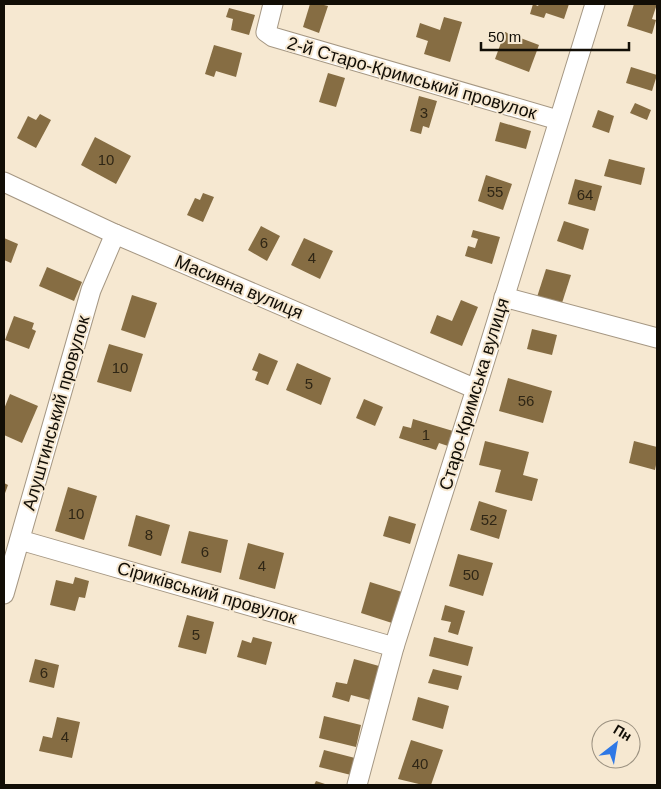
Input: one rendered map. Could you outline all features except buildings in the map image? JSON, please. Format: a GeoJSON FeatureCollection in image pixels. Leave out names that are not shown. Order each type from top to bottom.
{"type":"FeatureCollection","features":[{"type":"Feature","properties":{"kind":"street","name":"2-й Старо-Кримський провулок"},"geometry":{"type":"LineString","coordinates":[[273,4],[266,32],[273,37],[558,120]]}},
{"type":"Feature","properties":{"kind":"street","name":"Старо-Кримська вулиця"},"geometry":{"type":"LineString","coordinates":[[357,785],[394,647],[595,4]]}},
{"type":"Feature","properties":{"kind":"street","name":"Масивна вулиця"},"geometry":{"type":"LineString","coordinates":[[4,182],[115,234],[476,389]]}},
{"type":"Feature","properties":{"kind":"street","name":"Алуштинський провулок"},"geometry":{"type":"LineString","coordinates":[[4,594],[91,290],[115,234]]}},
{"type":"Feature","properties":{"kind":"street"},"geometry":{"type":"LineString","coordinates":[[504,297],[657,338]]}},
{"type":"Feature","properties":{"kind":"street","name":"Сіриківський провулок"},"geometry":{"type":"LineString","coordinates":[[20,540],[394,647]]}}]}
